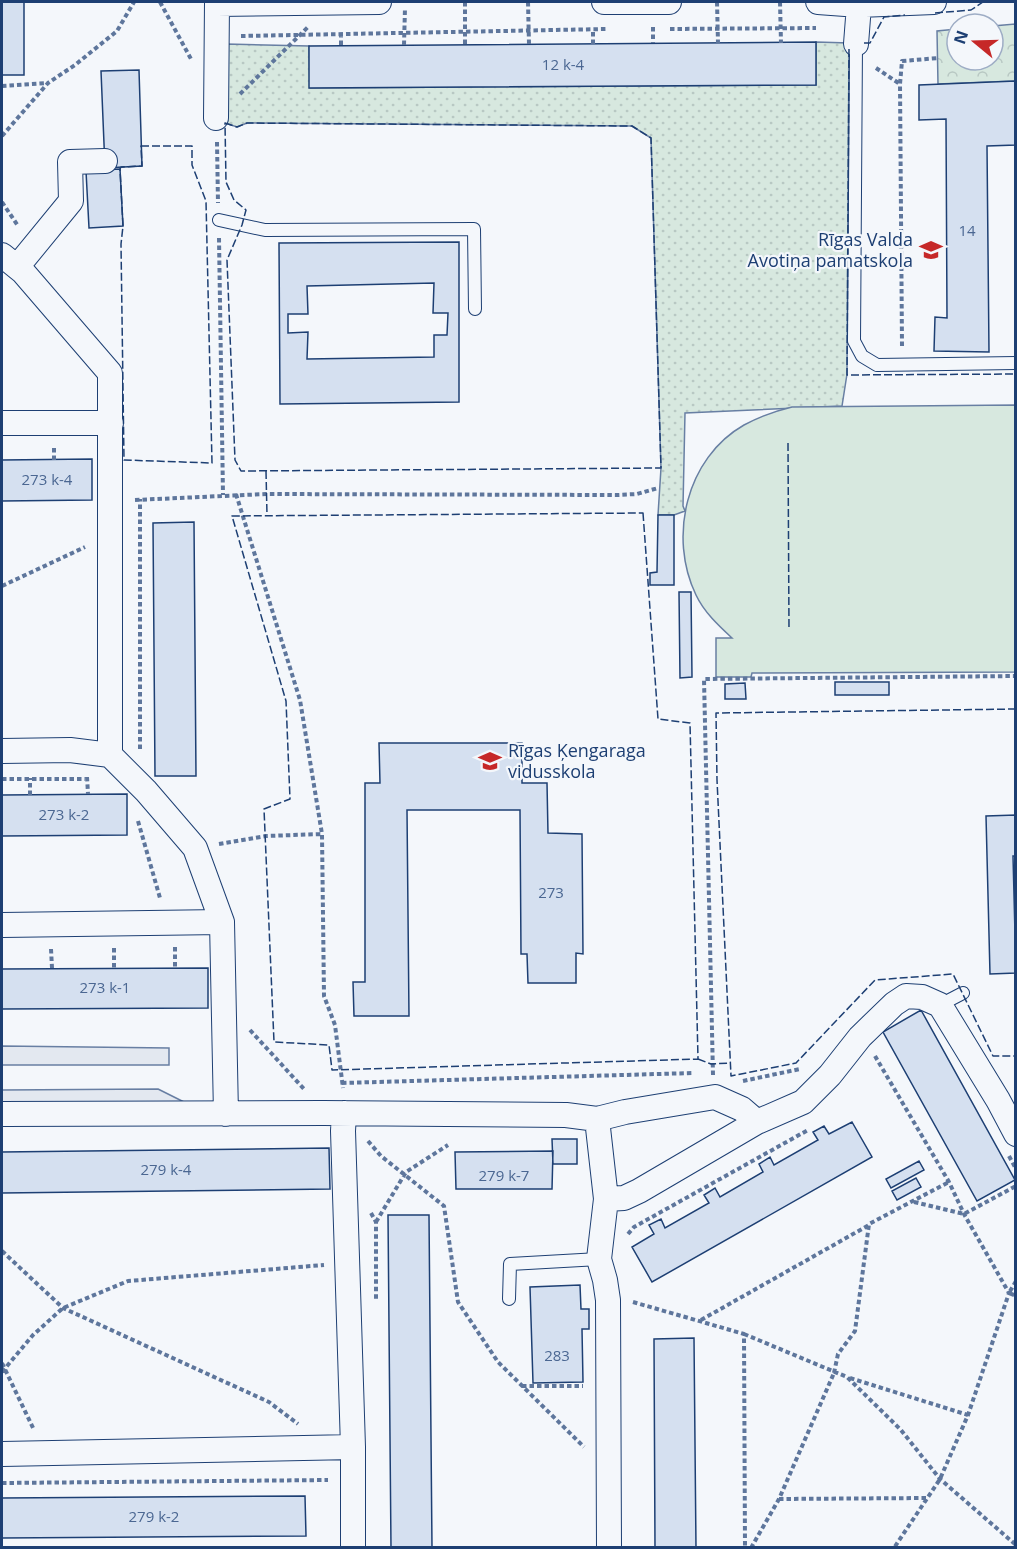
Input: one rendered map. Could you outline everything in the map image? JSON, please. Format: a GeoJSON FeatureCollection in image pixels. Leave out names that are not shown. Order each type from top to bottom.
{"type":"FeatureCollection","features":[{"type":"Feature","properties":{"kind":"street"},"geometry":{"type":"LineString","coordinates":[[216,118],[217,3],[379,2]]}},
{"type":"Feature","properties":{"kind":"street"},"geometry":{"type":"LineString","coordinates":[[604,2],[669,2]]}},
{"type":"Feature","properties":{"kind":"street"},"geometry":{"type":"LineString","coordinates":[[818,2],[864,17],[934,2]]}},
{"type":"Feature","properties":{"kind":"street"},"geometry":{"type":"LineString","coordinates":[[105,161],[70,162],[71,201],[9,261],[110,372],[111,755]]}},
{"type":"Feature","properties":{"kind":"street"},"geometry":{"type":"LineString","coordinates":[[2,423],[111,423]]}},
{"type":"Feature","properties":{"kind":"street"},"geometry":{"type":"LineString","coordinates":[[2,751],[70,750],[111,755],[141,785],[195,848],[222,922],[226,1114]]}},
{"type":"Feature","properties":{"kind":"street"},"geometry":{"type":"LineString","coordinates":[[2,925],[222,922]]}},
{"type":"Feature","properties":{"kind":"street"},"geometry":{"type":"LineString","coordinates":[[606,1199],[624,1198],[639,1191],[757,1122],[803,1102],[830,1075],[860,1037],[894,1004],[906,996],[921,997],[940,1005],[1007,1096],[1016,1134]]}},
{"type":"Feature","properties":{"kind":"street"},"geometry":{"type":"LineString","coordinates":[[2,1114],[333,1113],[566,1115],[597,1119],[715,1097],[742,1109],[757,1122]]}},
{"type":"Feature","properties":{"kind":"street"},"geometry":{"type":"LineString","coordinates":[[333,1113],[343,1131],[347,1263],[341,1447],[353,1479],[353,1548]]}},
{"type":"Feature","properties":{"kind":"street"},"geometry":{"type":"LineString","coordinates":[[597,1119],[606,1199],[599,1259],[608,1300],[608,1462],[604,1542]]}},
{"type":"Feature","properties":{"kind":"street"},"geometry":{"type":"LineString","coordinates":[[2,1454],[341,1447]]}},
{"type":"Feature","properties":{"kind":"lane"},"geometry":{"type":"LineString","coordinates":[[864,17],[854,341],[862,356],[877,365],[1016,363]]}},
{"type":"Feature","properties":{"kind":"lane"},"geometry":{"type":"LineString","coordinates":[[219,220],[265,230],[474,229],[475,309]]}},
{"type":"Feature","properties":{"kind":"lane"},"geometry":{"type":"LineString","coordinates":[[940,1005],[963,993]]}},
{"type":"Feature","properties":{"kind":"lane"},"geometry":{"type":"LineString","coordinates":[[509,1299],[510,1264],[599,1259]]}},
{"type":"Feature","properties":{"kind":"path"},"geometry":{"type":"LineString","coordinates":[[2,136],[48,83],[75,65],[117,31],[134,2]]}},
{"type":"Feature","properties":{"kind":"path"},"geometry":{"type":"LineString","coordinates":[[160,2],[194,64]]}},
{"type":"Feature","properties":{"kind":"path"},"geometry":{"type":"LineString","coordinates":[[223,495],[216,118],[330,2]]}},
{"type":"Feature","properties":{"kind":"path"},"geometry":{"type":"LineString","coordinates":[[404,45],[405,2]]}},
{"type":"Feature","properties":{"kind":"path"},"geometry":{"type":"LineString","coordinates":[[465,2],[465,45]]}},
{"type":"Feature","properties":{"kind":"path"},"geometry":{"type":"LineString","coordinates":[[528,2],[529,44]]}},
{"type":"Feature","properties":{"kind":"path"},"geometry":{"type":"LineString","coordinates":[[717,2],[718,43]]}},
{"type":"Feature","properties":{"kind":"path"},"geometry":{"type":"LineString","coordinates":[[780,2],[781,43]]}},
{"type":"Feature","properties":{"kind":"path"},"geometry":{"type":"LineString","coordinates":[[653,43],[653,29],[780,28],[864,17]]}},
{"type":"Feature","properties":{"kind":"path"},"geometry":{"type":"LineString","coordinates":[[593,29],[593,44]]}},
{"type":"Feature","properties":{"kind":"path"},"geometry":{"type":"LineString","coordinates":[[216,36],[617,29]]}},
{"type":"Feature","properties":{"kind":"path"},"geometry":{"type":"LineString","coordinates":[[902,365],[900,84],[902,61],[938,58]]}},
{"type":"Feature","properties":{"kind":"path"},"geometry":{"type":"LineString","coordinates":[[2,86],[48,83]]}},
{"type":"Feature","properties":{"kind":"path"},"geometry":{"type":"LineString","coordinates":[[112,501],[236,494],[617,495],[637,494],[658,489]]}},
{"type":"Feature","properties":{"kind":"path"},"geometry":{"type":"LineString","coordinates":[[236,494],[300,700],[322,834],[324,996],[335,1025],[342,1083],[333,1113]]}},
{"type":"Feature","properties":{"kind":"path"},"geometry":{"type":"LineString","coordinates":[[2,779],[141,785],[140,499]]}},
{"type":"Feature","properties":{"kind":"path"},"geometry":{"type":"LineString","coordinates":[[2,586],[112,534]]}},
{"type":"Feature","properties":{"kind":"path"},"geometry":{"type":"LineString","coordinates":[[715,1097],[711,1064],[704,679],[1016,676]]}},
{"type":"Feature","properties":{"kind":"path"},"geometry":{"type":"LineString","coordinates":[[137,814],[167,922]]}},
{"type":"Feature","properties":{"kind":"path"},"geometry":{"type":"LineString","coordinates":[[195,848],[266,836],[322,834]]}},
{"type":"Feature","properties":{"kind":"path"},"geometry":{"type":"LineString","coordinates":[[223,1002],[295,1078],[381,1156],[444,1206],[458,1302],[498,1362],[598,1460],[608,1462]]}},
{"type":"Feature","properties":{"kind":"path"},"geometry":{"type":"LineString","coordinates":[[860,1037],[867,1044],[949,1182],[964,1214],[1009,1293],[1016,1296]]}},
{"type":"Feature","properties":{"kind":"path"},"geometry":{"type":"LineString","coordinates":[[342,1083],[700,1073]]}},
{"type":"Feature","properties":{"kind":"path"},"geometry":{"type":"LineString","coordinates":[[627,1236],[634,1227],[818,1124],[803,1102]]}},
{"type":"Feature","properties":{"kind":"path"},"geometry":{"type":"LineString","coordinates":[[376,1222],[405,1175],[448,1145]]}},
{"type":"Feature","properties":{"kind":"path"},"geometry":{"type":"LineString","coordinates":[[701,1320],[869,1224],[949,1182]]}},
{"type":"Feature","properties":{"kind":"path"},"geometry":{"type":"LineString","coordinates":[[913,1201],[964,1214],[1016,1186]]}},
{"type":"Feature","properties":{"kind":"path"},"geometry":{"type":"LineString","coordinates":[[751,1548],[779,1499],[834,1373],[838,1354],[855,1331],[869,1224]]}},
{"type":"Feature","properties":{"kind":"path"},"geometry":{"type":"LineString","coordinates":[[2,1251],[63,1308],[269,1402],[341,1447]]}},
{"type":"Feature","properties":{"kind":"path"},"geometry":{"type":"LineString","coordinates":[[3,1370],[33,1335],[63,1308],[128,1281],[347,1263]]}},
{"type":"Feature","properties":{"kind":"path"},"geometry":{"type":"LineString","coordinates":[[894,1548],[940,1479],[968,1415],[1009,1293],[1016,1281]]}},
{"type":"Feature","properties":{"kind":"path"},"geometry":{"type":"LineString","coordinates":[[608,1300],[640,1302],[701,1320],[744,1334],[834,1373],[968,1415]]}},
{"type":"Feature","properties":{"kind":"path"},"geometry":{"type":"LineString","coordinates":[[744,1334],[745,1548]]}},
{"type":"Feature","properties":{"kind":"path"},"geometry":{"type":"LineString","coordinates":[[2,1363],[3,1370],[45,1454]]}},
{"type":"Feature","properties":{"kind":"path"},"geometry":{"type":"LineString","coordinates":[[847,1377],[901,1430],[940,1479],[1016,1545]]}},
{"type":"Feature","properties":{"kind":"path"},"geometry":{"type":"LineString","coordinates":[[522,1386],[608,1386]]}},
{"type":"Feature","properties":{"kind":"path"},"geometry":{"type":"LineString","coordinates":[[2,1483],[353,1479]]}},
{"type":"Feature","properties":{"kind":"path"},"geometry":{"type":"LineString","coordinates":[[779,1499],[927,1498]]}},
{"type":"Feature","properties":{"kind":"green space"},"geometry":{"type":"Polygon","coordinates":[[[1015,24],[1015,81],[938,84],[937,31],[945,30],[945,72],[1005,72],[1005,25],[1015,24]]]}},
{"type":"Feature","properties":{"kind":"green space"},"geometry":{"type":"Polygon","coordinates":[[[816,42],[849,43],[847,374],[842,406],[685,413],[683,506],[685,511],[674,515],[658,515],[661,468],[651,138],[632,126],[247,123],[237,127],[225,123],[227,44],[309,46],[310,88],[816,85],[816,42]]]}},
{"type":"Feature","properties":{"kind":"green space"},"geometry":{"type":"Polygon","coordinates":[[[1015,405],[1015,672],[752,673],[751,677],[716,677],[716,638],[732,638],[707,613],[696,595],[688,572],[684,549],[684,524],[688,501],[696,478],[708,457],[724,439],[750,422],[792,407],[1015,405]]]}},
{"type":"Feature","properties":{"kind":"shaded area"},"geometry":{"type":"Polygon","coordinates":[[[2,1046],[169,1048],[169,1065],[2,1065],[2,1046]]]}},
{"type":"Feature","properties":{"kind":"shaded area"},"geometry":{"type":"Polygon","coordinates":[[[158,1089],[192,1106],[2,1106],[2,1090],[158,1089]]]}},
{"type":"Feature","properties":{"kind":"building"},"geometry":{"type":"Polygon","coordinates":[[[2,2],[24,2],[24,75],[2,75],[2,2]]]}},
{"type":"Feature","properties":{"kind":"building"},"geometry":{"type":"Polygon","coordinates":[[[816,42],[816,85],[309,88],[309,46],[816,42]]]}},
{"type":"Feature","properties":{"kind":"building"},"geometry":{"type":"Polygon","coordinates":[[[139,70],[142,166],[105,168],[101,71],[139,70]]]}},
{"type":"Feature","properties":{"kind":"building"},"geometry":{"type":"Polygon","coordinates":[[[1016,81],[1016,145],[987,146],[989,352],[934,351],[935,317],[947,318],[946,119],[919,120],[919,85],[1016,81]]]}},
{"type":"Feature","properties":{"kind":"building"},"geometry":{"type":"Polygon","coordinates":[[[120,169],[123,226],[89,228],[86,171],[120,169]]]}},
{"type":"Feature","properties":{"kind":"building"},"geometry":{"type":"Polygon","coordinates":[[[459,242],[459,402],[280,404],[279,243],[459,242]],[[434,283],[307,286],[308,314],[288,314],[288,333],[308,332],[307,359],[434,357],[434,335],[447,335],[448,313],[433,313],[434,283]]]}},
{"type":"Feature","properties":{"kind":"building"},"geometry":{"type":"Polygon","coordinates":[[[92,459],[92,500],[2,501],[2,460],[92,459]]]}},
{"type":"Feature","properties":{"kind":"building"},"geometry":{"type":"Polygon","coordinates":[[[658,515],[674,515],[674,585],[650,585],[650,573],[657,572],[658,515]]]}},
{"type":"Feature","properties":{"kind":"building"},"geometry":{"type":"Polygon","coordinates":[[[194,522],[196,776],[155,776],[153,523],[194,522]]]}},
{"type":"Feature","properties":{"kind":"building"},"geometry":{"type":"Polygon","coordinates":[[[679,592],[691,592],[692,677],[680,678],[679,592]]]}},
{"type":"Feature","properties":{"kind":"building"},"geometry":{"type":"Polygon","coordinates":[[[835,682],[889,682],[889,695],[835,695],[835,682]]]}},
{"type":"Feature","properties":{"kind":"building"},"geometry":{"type":"Polygon","coordinates":[[[745,683],[746,699],[725,699],[725,684],[745,683]]]}},
{"type":"Feature","properties":{"kind":"building"},"geometry":{"type":"Polygon","coordinates":[[[379,743],[522,743],[522,783],[547,783],[548,833],[582,834],[583,954],[576,953],[576,983],[528,983],[527,954],[521,954],[520,810],[407,810],[409,1016],[354,1016],[353,982],[365,982],[365,783],[380,783],[379,743]]]}},
{"type":"Feature","properties":{"kind":"building"},"geometry":{"type":"Polygon","coordinates":[[[127,794],[127,835],[2,836],[2,795],[127,794]]]}},
{"type":"Feature","properties":{"kind":"building"},"geometry":{"type":"Polygon","coordinates":[[[1016,815],[1016,856],[1013,856],[1016,973],[990,974],[986,816],[1016,815]]]}},
{"type":"Feature","properties":{"kind":"building"},"geometry":{"type":"Polygon","coordinates":[[[208,968],[208,1008],[2,1009],[2,969],[208,968]]]}},
{"type":"Feature","properties":{"kind":"building"},"geometry":{"type":"Polygon","coordinates":[[[921,1010],[1015,1180],[977,1201],[883,1032],[921,1010]]]}},
{"type":"Feature","properties":{"kind":"building"},"geometry":{"type":"Polygon","coordinates":[[[852,1122],[872,1157],[652,1282],[632,1247],[654,1234],[649,1225],[661,1219],[665,1228],[709,1203],[704,1195],[715,1188],[720,1197],[763,1172],[759,1164],[770,1157],[774,1165],[818,1140],[813,1132],[824,1126],[829,1134],[852,1122]]]}},
{"type":"Feature","properties":{"kind":"building"},"geometry":{"type":"Polygon","coordinates":[[[552,1139],[577,1139],[577,1164],[553,1164],[552,1139]]]}},
{"type":"Feature","properties":{"kind":"building"},"geometry":{"type":"Polygon","coordinates":[[[329,1148],[330,1189],[2,1193],[2,1152],[329,1148]]]}},
{"type":"Feature","properties":{"kind":"building"},"geometry":{"type":"Polygon","coordinates":[[[553,1151],[552,1189],[456,1189],[455,1152],[553,1151]]]}},
{"type":"Feature","properties":{"kind":"building"},"geometry":{"type":"Polygon","coordinates":[[[919,1161],[924,1170],[891,1188],[886,1179],[919,1161]]]}},
{"type":"Feature","properties":{"kind":"building"},"geometry":{"type":"Polygon","coordinates":[[[916,1178],[921,1187],[897,1200],[892,1191],[916,1178]]]}},
{"type":"Feature","properties":{"kind":"building"},"geometry":{"type":"Polygon","coordinates":[[[388,1215],[429,1215],[432,1548],[391,1548],[388,1215]]]}},
{"type":"Feature","properties":{"kind":"building"},"geometry":{"type":"Polygon","coordinates":[[[580,1285],[581,1309],[589,1309],[589,1329],[582,1329],[583,1382],[533,1383],[530,1287],[580,1285]]]}},
{"type":"Feature","properties":{"kind":"building"},"geometry":{"type":"Polygon","coordinates":[[[694,1338],[696,1548],[655,1548],[654,1339],[694,1338]]]}},
{"type":"Feature","properties":{"kind":"building"},"geometry":{"type":"Polygon","coordinates":[[[305,1496],[306,1536],[2,1538],[2,1498],[305,1496]]]}},
{"type":"Feature","properties":{"kind":"fence"},"geometry":{"type":"LineString","coordinates":[[935,13],[971,10],[983,2]]}},
{"type":"Feature","properties":{"kind":"fence"},"geometry":{"type":"LineString","coordinates":[[864,43],[870,43],[884,17],[905,15]]}},
{"type":"Feature","properties":{"kind":"fence"},"geometry":{"type":"LineString","coordinates":[[849,49],[847,375],[1016,374]]}},
{"type":"Feature","properties":{"kind":"fence"},"geometry":{"type":"LineString","coordinates":[[225,123],[237,127],[247,123],[632,126],[651,138],[661,468],[241,471],[235,460],[227,260],[246,210],[234,200],[226,182],[225,123]]}},
{"type":"Feature","properties":{"kind":"fence"},"geometry":{"type":"LineString","coordinates":[[141,146],[192,146],[192,165],[206,201],[212,463],[124,460],[121,244],[123,226],[120,169],[121,167],[142,166],[141,146]]}},
{"type":"Feature","properties":{"kind":"fence"},"geometry":{"type":"LineString","coordinates":[[788,443],[789,629]]}},
{"type":"Feature","properties":{"kind":"fence"},"geometry":{"type":"LineString","coordinates":[[266,471],[267,515]]}},
{"type":"Feature","properties":{"kind":"fence"},"geometry":{"type":"LineString","coordinates":[[643,513],[658,719],[690,723],[698,1059],[332,1070],[329,1045],[274,1042],[264,809],[290,799],[286,701],[232,516],[643,513]]}},
{"type":"Feature","properties":{"kind":"fence"},"geometry":{"type":"LineString","coordinates":[[1016,709],[716,713],[731,1076],[796,1063],[875,980],[953,974],[993,1056],[1016,1056]]}},
{"type":"Feature","properties":{"kind":"fence"},"geometry":{"type":"LineString","coordinates":[[698,1059],[711,1064],[730,1063]]}},
{"type":"Feature","properties":{"kind":"place","name":"Rīgas Valda Avotiņa pamatskola"},"geometry":{"type":"Point","coordinates":[931,250]}},
{"type":"Feature","properties":{"kind":"place","name":"Rīgas Ķengaraga vidusskola"},"geometry":{"type":"Point","coordinates":[490,761]}}]}
